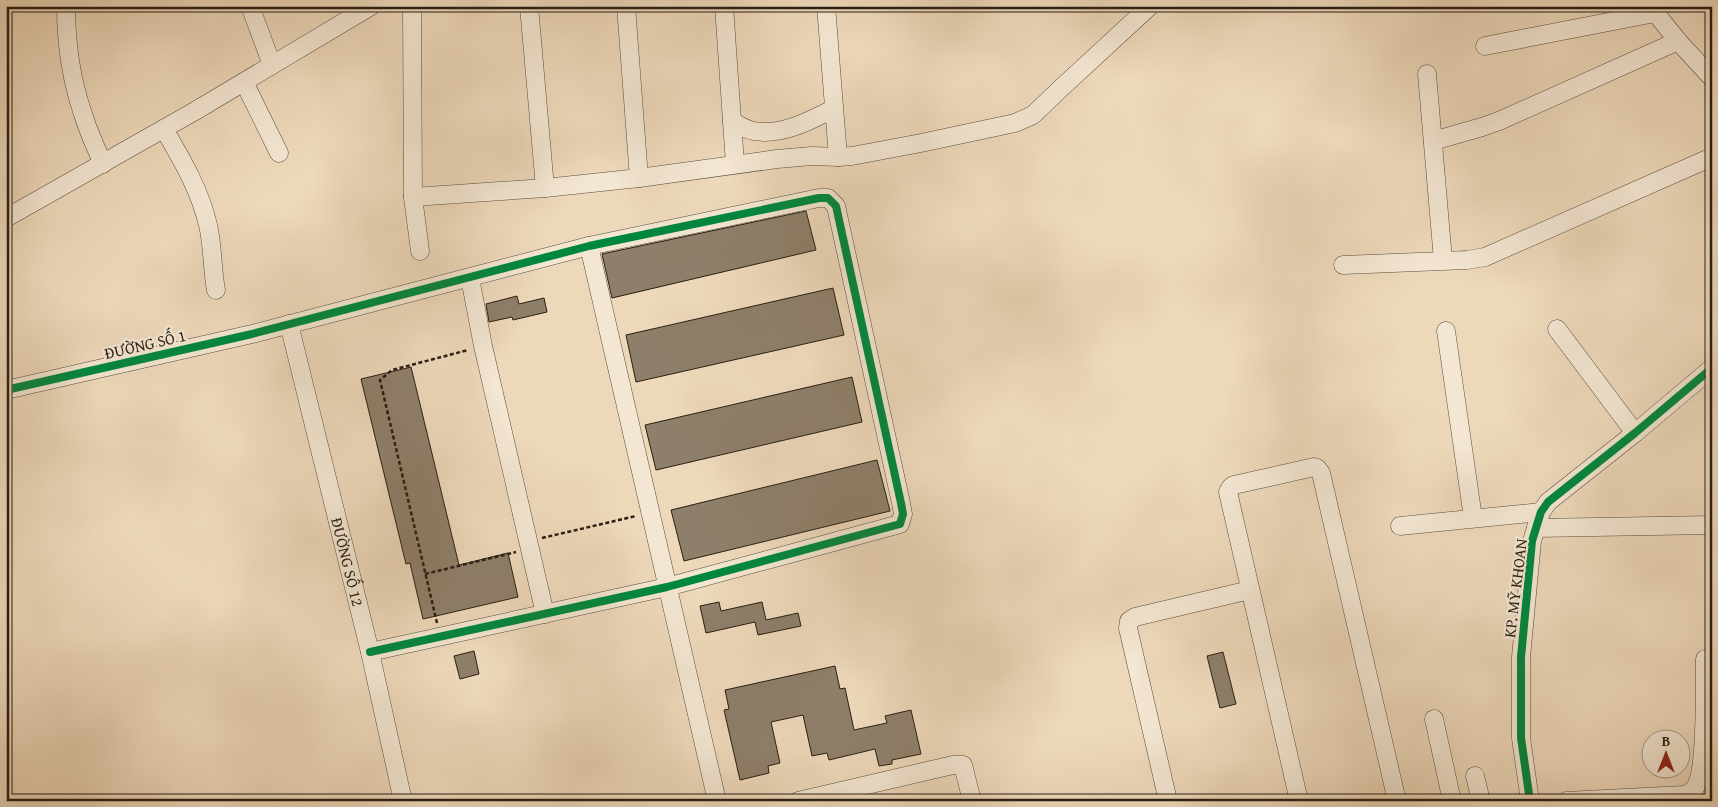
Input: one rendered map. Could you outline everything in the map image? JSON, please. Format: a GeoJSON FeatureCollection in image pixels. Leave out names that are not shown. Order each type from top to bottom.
{"type":"FeatureCollection","features":[{"type":"Feature","properties":{"kind":"street"},"geometry":{"type":"LineString","coordinates":[[66,6],[68,46],[77,95],[103,164]]}},
{"type":"Feature","properties":{"kind":"street"},"geometry":{"type":"LineString","coordinates":[[250,6],[272,65]]}},
{"type":"Feature","properties":{"kind":"street"},"geometry":{"type":"LineString","coordinates":[[6,218],[164,129],[371,6]]}},
{"type":"Feature","properties":{"kind":"street"},"geometry":{"type":"LineString","coordinates":[[412,6],[413,197],[420,250]]}},
{"type":"Feature","properties":{"kind":"street"},"geometry":{"type":"LineString","coordinates":[[530,6],[545,188]]}},
{"type":"Feature","properties":{"kind":"street"},"geometry":{"type":"LineString","coordinates":[[626,6],[640,178]]}},
{"type":"Feature","properties":{"kind":"street"},"geometry":{"type":"LineString","coordinates":[[724,6],[735,164]]}},
{"type":"Feature","properties":{"kind":"street"},"geometry":{"type":"LineString","coordinates":[[826,6],[838,157]]}},
{"type":"Feature","properties":{"kind":"street"},"geometry":{"type":"LineString","coordinates":[[413,197],[545,188],[812,156],[838,157],[870,154],[1015,123],[1033,116],[1150,6]]}},
{"type":"Feature","properties":{"kind":"street"},"geometry":{"type":"LineString","coordinates":[[1484,46],[1653,10],[1712,78]]}},
{"type":"Feature","properties":{"kind":"street"},"geometry":{"type":"LineString","coordinates":[[1433,141],[1499,121],[1678,41]]}},
{"type":"Feature","properties":{"kind":"street"},"geometry":{"type":"LineString","coordinates":[[1427,74],[1443,260]]}},
{"type":"Feature","properties":{"kind":"street"},"geometry":{"type":"LineString","coordinates":[[244,82],[279,152]]}},
{"type":"Feature","properties":{"kind":"street"},"geometry":{"type":"LineString","coordinates":[[732,122],[752,131],[772,132],[808,122],[834,109]]}},
{"type":"Feature","properties":{"kind":"street"},"geometry":{"type":"LineString","coordinates":[[164,129],[193,180],[204,208],[210,236],[216,290]]}},
{"type":"Feature","properties":{"kind":"street"},"geometry":{"type":"LineString","coordinates":[[1343,265],[1466,260],[1484,257],[1712,157]]}},
{"type":"Feature","properties":{"kind":"street","name":"ĐƯỜNG SỐ 1"},"geometry":{"type":"LineString","coordinates":[[6,390],[289,324],[589,246],[819,198],[828,198],[836,206],[901,503],[903,514],[900,524],[667,587]]}},
{"type":"Feature","properties":{"kind":"street"},"geometry":{"type":"LineString","coordinates":[[589,246],[716,801]]}},
{"type":"Feature","properties":{"kind":"street"},"geometry":{"type":"LineString","coordinates":[[470,278],[483,346],[545,614]]}},
{"type":"Feature","properties":{"kind":"street","name":"ĐƯỜNG SỐ 12"},"geometry":{"type":"LineString","coordinates":[[289,324],[370,652],[403,801]]}},
{"type":"Feature","properties":{"kind":"street"},"geometry":{"type":"LineString","coordinates":[[1557,329],[1635,433]]}},
{"type":"Feature","properties":{"kind":"street"},"geometry":{"type":"LineString","coordinates":[[1446,331],[1473,518]]}},
{"type":"Feature","properties":{"kind":"street"},"geometry":{"type":"LineString","coordinates":[[1538,520],[1548,502],[1635,433],[1712,368]]}},
{"type":"Feature","properties":{"kind":"street"},"geometry":{"type":"LineString","coordinates":[[1300,801],[1228,495],[1229,489],[1234,485],[1314,468],[1317,468],[1321,474],[1397,801]]}},
{"type":"Feature","properties":{"kind":"street"},"geometry":{"type":"LineString","coordinates":[[1400,526],[1473,518],[1712,525]]}},
{"type":"Feature","properties":{"kind":"street","name":"KP. MỸ KHOAN"},"geometry":{"type":"LineString","coordinates":[[1530,801],[1521,738],[1521,657],[1532,541],[1538,520]]}},
{"type":"Feature","properties":{"kind":"street"},"geometry":{"type":"LineString","coordinates":[[370,652],[667,587]]}},
{"type":"Feature","properties":{"kind":"street"},"geometry":{"type":"LineString","coordinates":[[1168,801],[1128,628],[1129,621],[1135,617],[1250,590]]}},
{"type":"Feature","properties":{"kind":"street"},"geometry":{"type":"LineString","coordinates":[[1566,801],[1684,795],[1694,789],[1700,776],[1703,752],[1704,659]]}},
{"type":"Feature","properties":{"kind":"street"},"geometry":{"type":"LineString","coordinates":[[1434,719],[1452,801]]}},
{"type":"Feature","properties":{"kind":"street"},"geometry":{"type":"LineString","coordinates":[[798,801],[843,796],[953,765],[963,765],[972,801]]}},
{"type":"Feature","properties":{"kind":"street"},"geometry":{"type":"LineString","coordinates":[[1475,776],[1481,801]]}},
{"type":"Feature","properties":{"kind":"path"},"geometry":{"type":"LineString","coordinates":[[441,636],[380,380],[392,370],[483,346]]}},
{"type":"Feature","properties":{"kind":"path"},"geometry":{"type":"LineString","coordinates":[[425,574],[650,512]]}},
{"type":"Feature","properties":{"kind":"building"},"geometry":{"type":"Polygon","coordinates":[[[806,211],[816,250],[612,298],[602,254],[806,211]]]}},
{"type":"Feature","properties":{"kind":"building"},"geometry":{"type":"Polygon","coordinates":[[[833,288],[844,335],[636,382],[626,335],[833,288]]]}},
{"type":"Feature","properties":{"kind":"building"},"geometry":{"type":"Polygon","coordinates":[[[517,296],[519,304],[544,298],[547,312],[513,320],[512,317],[489,322],[486,304],[517,296]]]}},
{"type":"Feature","properties":{"kind":"building"},"geometry":{"type":"Polygon","coordinates":[[[411,367],[459,565],[508,553],[518,597],[423,619],[410,563],[406,564],[361,379],[411,367]]]}},
{"type":"Feature","properties":{"kind":"building"},"geometry":{"type":"Polygon","coordinates":[[[852,377],[862,422],[656,470],[645,425],[852,377]]]}},
{"type":"Feature","properties":{"kind":"building"},"geometry":{"type":"Polygon","coordinates":[[[877,460],[890,511],[684,561],[671,510],[877,460]]]}},
{"type":"Feature","properties":{"kind":"building"},"geometry":{"type":"Polygon","coordinates":[[[719,602],[721,611],[762,602],[766,620],[798,613],[801,626],[758,635],[755,622],[706,633],[700,606],[719,602]]]}},
{"type":"Feature","properties":{"kind":"building"},"geometry":{"type":"Polygon","coordinates":[[[474,651],[479,674],[460,679],[454,656],[474,651]]]}},
{"type":"Feature","properties":{"kind":"building"},"geometry":{"type":"Polygon","coordinates":[[[1223,652],[1236,704],[1220,708],[1207,656],[1223,652]]]}},
{"type":"Feature","properties":{"kind":"building"},"geometry":{"type":"Polygon","coordinates":[[[835,666],[840,689],[845,688],[854,730],[887,723],[885,716],[911,710],[921,754],[892,760],[892,764],[879,766],[875,749],[829,760],[827,753],[812,756],[803,715],[771,722],[780,763],[768,766],[769,773],[740,780],[724,710],[729,709],[725,690],[835,666]]]}},
{"type":"Feature","properties":{"kind":"cycle path"},"geometry":{"type":"LineString","coordinates":[[6,390],[252,334],[589,246],[819,198],[828,198],[836,206],[901,503],[903,514],[900,524],[667,587],[370,652]]}},
{"type":"Feature","properties":{"kind":"cycle path"},"geometry":{"type":"LineString","coordinates":[[1530,801],[1521,738],[1521,657],[1532,541],[1541,512],[1548,502],[1635,433],[1712,368]]}}]}
